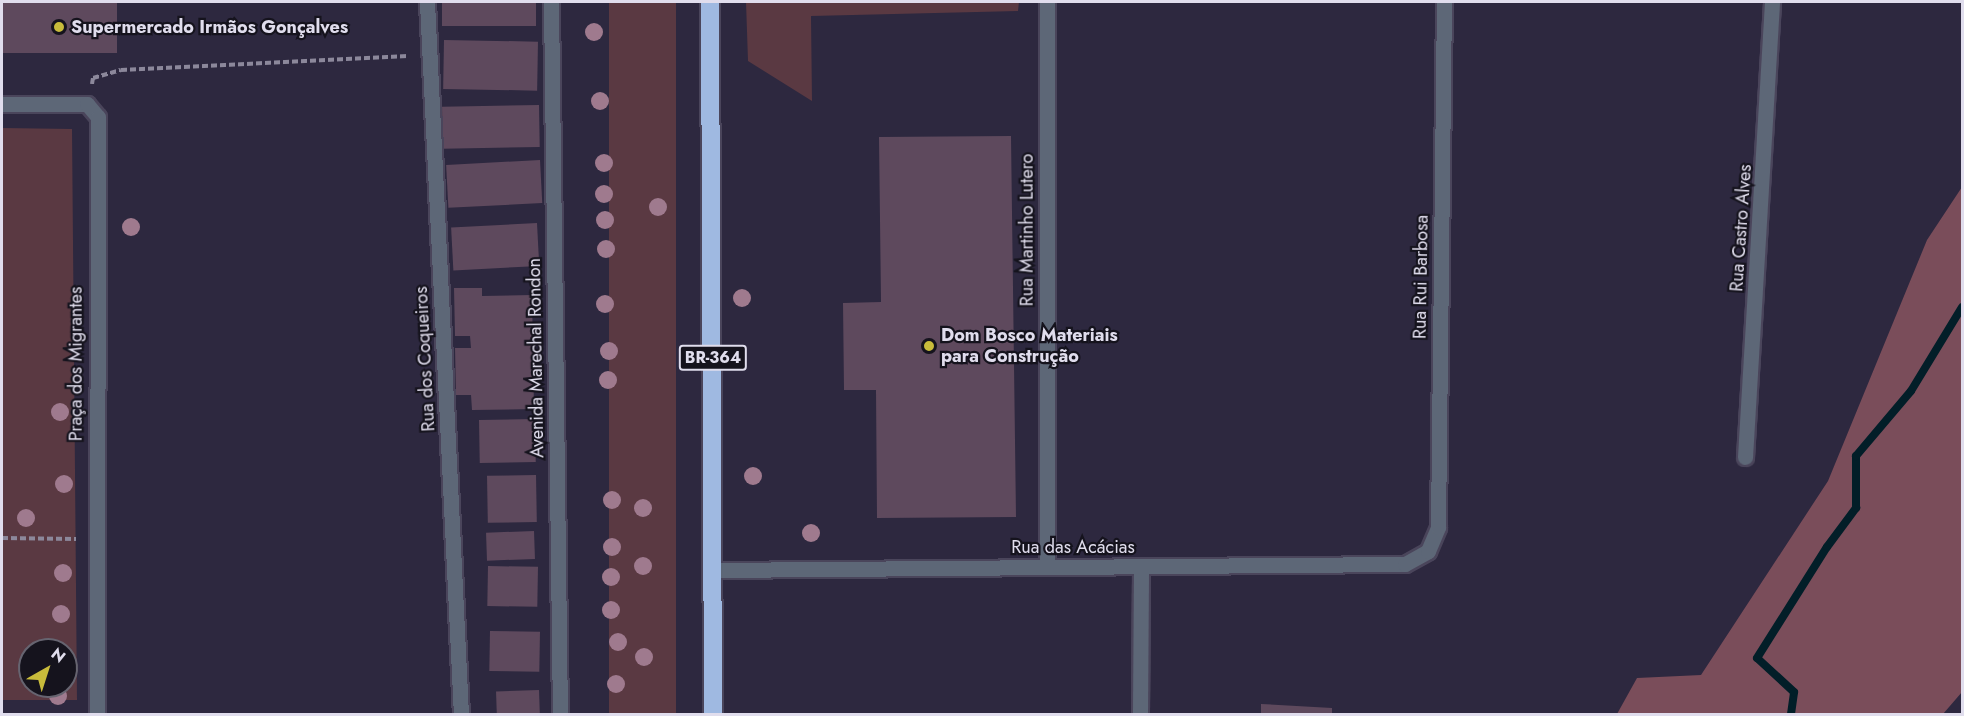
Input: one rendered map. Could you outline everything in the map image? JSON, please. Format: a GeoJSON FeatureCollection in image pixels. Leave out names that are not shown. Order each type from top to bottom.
{"type":"FeatureCollection","features":[{"type":"Feature","properties":{"kind":"highway","name":"BR-364"},"geometry":{"type":"LineString","coordinates":[[710,2],[713,714]]}},
{"type":"Feature","properties":{"kind":"street","name":"Rua dos Coqueiros"},"geometry":{"type":"LineString","coordinates":[[427,2],[461,714]]}},
{"type":"Feature","properties":{"kind":"street","name":"Avenida Marechal Rondon"},"geometry":{"type":"LineString","coordinates":[[551,2],[560,714]]}},
{"type":"Feature","properties":{"kind":"street","name":"Rua Martinho Lutero"},"geometry":{"type":"LineString","coordinates":[[1047,2],[1047,566]]}},
{"type":"Feature","properties":{"kind":"street","name":"Rua Rui Barbosa"},"geometry":{"type":"LineString","coordinates":[[1428,551],[1438,527],[1444,2]]}},
{"type":"Feature","properties":{"kind":"street","name":"Rua Castro Alves"},"geometry":{"type":"LineString","coordinates":[[1745,457],[1772,2]]}},
{"type":"Feature","properties":{"kind":"street"},"geometry":{"type":"LineString","coordinates":[[2,104],[87,104]]}},
{"type":"Feature","properties":{"kind":"street","name":"Praça dos Migrantes"},"geometry":{"type":"LineString","coordinates":[[87,104],[98,117],[94,539],[97,714]]}},
{"type":"Feature","properties":{"kind":"street","name":"Rua das Acácias"},"geometry":{"type":"LineString","coordinates":[[714,570],[1405,564],[1428,551]]}},
{"type":"Feature","properties":{"kind":"street"},"geometry":{"type":"LineString","coordinates":[[1140,714],[1141,567]]}},
{"type":"Feature","properties":{"kind":"path"},"geometry":{"type":"LineString","coordinates":[[87,104],[93,78],[121,70],[429,55]]}},
{"type":"Feature","properties":{"kind":"path"},"geometry":{"type":"LineString","coordinates":[[2,538],[94,539]]}},
{"type":"Feature","properties":{"kind":"shaded area"},"geometry":{"type":"Polygon","coordinates":[[[609,2],[676,2],[676,714],[609,714],[609,2]]]}},
{"type":"Feature","properties":{"kind":"shaded area"},"geometry":{"type":"Polygon","coordinates":[[[746,2],[1019,2],[1018,11],[811,16],[812,101],[748,61],[746,2]]]}},
{"type":"Feature","properties":{"kind":"shaded area"},"geometry":{"type":"Polygon","coordinates":[[[2,128],[72,129],[76,638],[18,638],[18,698],[77,698],[77,700],[2,700],[2,128]]]}},
{"type":"Feature","properties":{"kind":"shaded area"},"geometry":{"type":"Polygon","coordinates":[[[1962,187],[1962,692],[1943,714],[1617,714],[1637,678],[1701,675],[1828,481],[1927,240],[1962,187]]]}},
{"type":"Feature","properties":{"kind":"building","name":"Supermercado Irmãos Gonçalves"},"geometry":{"type":"Polygon","coordinates":[[[2,2],[117,2],[117,53],[2,53],[2,2]]]}},
{"type":"Feature","properties":{"kind":"building"},"geometry":{"type":"Polygon","coordinates":[[[442,2],[536,2],[536,26],[442,26],[442,2]]]}},
{"type":"Feature","properties":{"kind":"building"},"geometry":{"type":"Polygon","coordinates":[[[444,40],[538,42],[537,91],[443,89],[444,40]]]}},
{"type":"Feature","properties":{"kind":"building"},"geometry":{"type":"Polygon","coordinates":[[[539,105],[540,147],[443,149],[442,107],[539,105]]]}},
{"type":"Feature","properties":{"kind":"building","name":"Dom Bosco Materiais para Construção"},"geometry":{"type":"Polygon","coordinates":[[[1011,136],[1016,517],[877,518],[876,390],[844,390],[843,303],[881,302],[879,137],[1011,136]]]}},
{"type":"Feature","properties":{"kind":"building"},"geometry":{"type":"Polygon","coordinates":[[[540,160],[542,203],[448,208],[446,165],[540,160]]]}},
{"type":"Feature","properties":{"kind":"building"},"geometry":{"type":"Polygon","coordinates":[[[537,223],[539,266],[453,270],[451,228],[537,223]]]}},
{"type":"Feature","properties":{"kind":"building"},"geometry":{"type":"Polygon","coordinates":[[[454,288],[482,288],[482,296],[532,295],[534,409],[472,410],[471,395],[456,395],[455,348],[471,348],[470,336],[455,336],[454,288]]]}},
{"type":"Feature","properties":{"kind":"building"},"geometry":{"type":"Polygon","coordinates":[[[535,419],[536,462],[480,463],[479,420],[535,419]]]}},
{"type":"Feature","properties":{"kind":"building"},"geometry":{"type":"Polygon","coordinates":[[[536,475],[537,522],[488,523],[487,476],[536,475]]]}},
{"type":"Feature","properties":{"kind":"building"},"geometry":{"type":"Polygon","coordinates":[[[534,531],[535,559],[487,561],[486,533],[534,531]]]}},
{"type":"Feature","properties":{"kind":"building"},"geometry":{"type":"Polygon","coordinates":[[[488,566],[538,567],[537,607],[487,606],[488,566]]]}},
{"type":"Feature","properties":{"kind":"building"},"geometry":{"type":"Polygon","coordinates":[[[490,631],[540,632],[539,672],[489,671],[490,631]]]}},
{"type":"Feature","properties":{"kind":"building"},"geometry":{"type":"Polygon","coordinates":[[[539,690],[540,714],[497,714],[496,692],[539,690]]]}},
{"type":"Feature","properties":{"kind":"building"},"geometry":{"type":"Polygon","coordinates":[[[1261,704],[1332,708],[1332,714],[1261,714],[1261,704]]]}},
{"type":"Feature","properties":{"kind":"waterway"},"geometry":{"type":"LineString","coordinates":[[1791,714],[1794,692],[1757,658],[1827,547],[1856,508],[1856,456],[1911,391],[1962,307]]}},
{"type":"Feature","properties":{"kind":"place","name":"Supermercado Irmãos Gonçalves"},"geometry":{"type":"Point","coordinates":[59,27]}},
{"type":"Feature","properties":{"kind":"place","name":"Dom Bosco Materiais para Construção"},"geometry":{"type":"Point","coordinates":[929,346]}}]}
